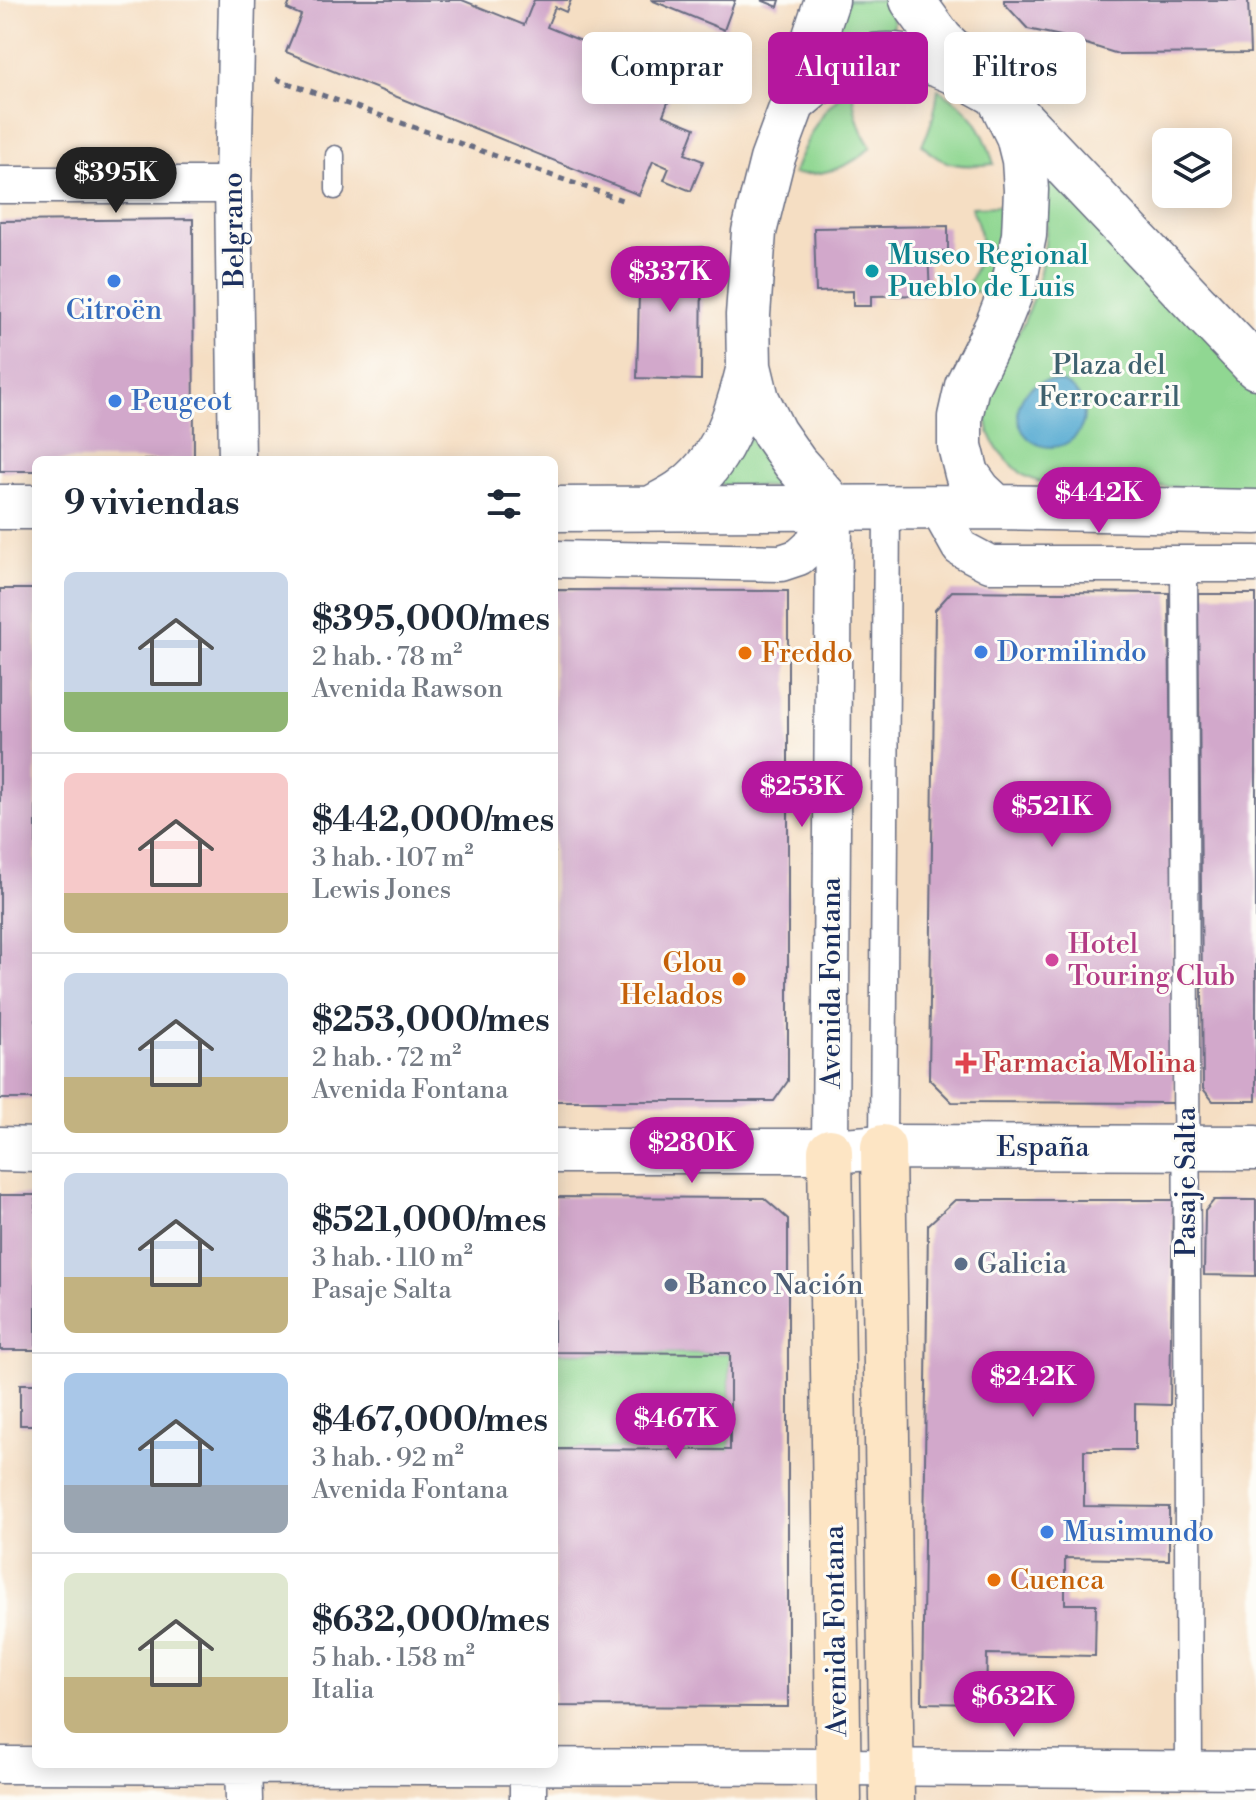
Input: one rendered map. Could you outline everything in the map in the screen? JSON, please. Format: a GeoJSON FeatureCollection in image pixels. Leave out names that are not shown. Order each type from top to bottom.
{"type":"FeatureCollection","features":[{"type":"Feature","properties":{"kind":"main road","name":"Avenida Fontana"},"geometry":{"type":"LineString","coordinates":[[883,1147],[892,1784]]}},
{"type":"Feature","properties":{"kind":"main road","name":"Avenida Fontana"},"geometry":{"type":"LineString","coordinates":[[830,1151],[839,1784]]}},
{"type":"Feature","properties":{"kind":"street","name":"Belgrano"},"geometry":{"type":"LineString","coordinates":[[237,0],[233,185],[237,456]]}},
{"type":"Feature","properties":{"kind":"street"},"geometry":{"type":"LineString","coordinates":[[816,32],[827,0]]}},
{"type":"Feature","properties":{"kind":"street"},"geometry":{"type":"LineString","coordinates":[[912,0],[944,43]]}},
{"type":"Feature","properties":{"kind":"street"},"geometry":{"type":"LineString","coordinates":[[793,104],[772,160],[754,232],[748,315],[749,366],[757,399],[774,433],[795,463],[834,507]]}},
{"type":"Feature","properties":{"kind":"street"},"geometry":{"type":"LineString","coordinates":[[996,507],[967,474],[960,446],[960,417],[967,386],[1014,284],[1024,235],[1024,160],[1018,136],[1002,104]]}},
{"type":"Feature","properties":{"kind":"street"},"geometry":{"type":"LineString","coordinates":[[1007,104],[1256,367]]}},
{"type":"Feature","properties":{"kind":"street"},"geometry":{"type":"LineString","coordinates":[[0,185],[233,185]]}},
{"type":"Feature","properties":{"kind":"street"},"geometry":{"type":"LineString","coordinates":[[652,508],[681,492],[699,477],[714,458],[736,413],[749,366]]}},
{"type":"Feature","properties":{"kind":"street"},"geometry":{"type":"LineString","coordinates":[[0,507],[32,507]]}},
{"type":"Feature","properties":{"kind":"street"},"geometry":{"type":"LineString","coordinates":[[558,559],[781,563],[799,557],[811,546],[834,507]]}},
{"type":"Feature","properties":{"kind":"street","name":"Avenida Fontana"},"geometry":{"type":"LineString","coordinates":[[830,1151],[834,507]]}},
{"type":"Feature","properties":{"kind":"street"},"geometry":{"type":"LineString","coordinates":[[883,1147],[887,507]]}},
{"type":"Feature","properties":{"kind":"street"},"geometry":{"type":"LineString","coordinates":[[937,507],[960,548],[990,564],[1256,564]]}},
{"type":"Feature","properties":{"kind":"street"},"geometry":{"type":"LineString","coordinates":[[558,509],[996,507],[1247,512]]}},
{"type":"Feature","properties":{"kind":"street"},"geometry":{"type":"LineString","coordinates":[[558,555],[605,509]]}},
{"type":"Feature","properties":{"kind":"street"},"geometry":{"type":"LineString","coordinates":[[1184,565],[1247,512]]}},
{"type":"Feature","properties":{"kind":"street"},"geometry":{"type":"LineString","coordinates":[[0,536],[32,536]]}},
{"type":"Feature","properties":{"kind":"street","name":"Pasaje Salta"},"geometry":{"type":"LineString","coordinates":[[1184,565],[1189,1785]]}},
{"type":"Feature","properties":{"kind":"street","name":"España"},"geometry":{"type":"LineString","coordinates":[[558,1151],[830,1151],[883,1147],[1256,1148]]}},
{"type":"Feature","properties":{"kind":"street"},"geometry":{"type":"LineString","coordinates":[[0,1149],[32,1150]]}},
{"type":"Feature","properties":{"kind":"street"},"geometry":{"type":"LineString","coordinates":[[0,1765],[32,1767]]}},
{"type":"Feature","properties":{"kind":"street"},"geometry":{"type":"LineString","coordinates":[[61,1768],[244,1777],[528,1777],[839,1784],[1189,1785],[1256,1770]]}},
{"type":"Feature","properties":{"kind":"lane"},"geometry":{"type":"LineString","coordinates":[[335,155],[335,190]]}},
{"type":"Feature","properties":{"kind":"path"},"geometry":{"type":"LineString","coordinates":[[276,79],[622,200]]}},
{"type":"Feature","properties":{"kind":"green space"},"geometry":{"type":"Polygon","coordinates":[[[848,0],[887,0],[894,22],[893,30],[837,32],[848,0]]]}},
{"type":"Feature","properties":{"kind":"green space"},"geometry":{"type":"Polygon","coordinates":[[[938,89],[944,93],[944,104],[959,104],[967,112],[980,129],[994,164],[973,166],[946,162],[922,145],[938,89]]]}},
{"type":"Feature","properties":{"kind":"green space"},"geometry":{"type":"Polygon","coordinates":[[[831,104],[854,104],[857,119],[871,147],[854,161],[835,170],[793,174],[809,137],[831,104]]]}},
{"type":"Feature","properties":{"kind":"green space","name":"Plaza del Ferrocarril"},"geometry":{"type":"Polygon","coordinates":[[[1036,161],[1256,383],[1256,489],[1039,482],[1023,475],[997,449],[985,412],[986,391],[1024,322],[1037,286],[1044,252],[1047,222],[1036,161]]]}},
{"type":"Feature","properties":{"kind":"green space"},"geometry":{"type":"Polygon","coordinates":[[[1000,206],[994,271],[988,292],[965,291],[980,250],[979,230],[971,207],[1000,206]]]}},
{"type":"Feature","properties":{"kind":"green space"},"geometry":{"type":"Polygon","coordinates":[[[750,437],[754,438],[779,478],[777,484],[773,487],[722,485],[718,480],[750,437]]]}},
{"type":"Feature","properties":{"kind":"green space"},"geometry":{"type":"Polygon","coordinates":[[[558,1352],[730,1353],[730,1450],[558,1449],[558,1352]]]}},
{"type":"Feature","properties":{"kind":"water"},"geometry":{"type":"Polygon","coordinates":[[[1044,381],[1058,381],[1070,386],[1079,395],[1084,414],[1082,427],[1075,438],[1058,447],[1044,447],[1032,442],[1023,433],[1018,421],[1018,407],[1023,395],[1032,386],[1044,381]]]}},
{"type":"Feature","properties":{"kind":"building"},"geometry":{"type":"Polygon","coordinates":[[[291,0],[462,0],[524,25],[534,0],[571,0],[566,12],[555,7],[547,27],[582,41],[582,104],[667,104],[663,115],[695,128],[685,154],[703,161],[691,191],[664,180],[669,168],[653,161],[639,195],[286,52],[301,15],[287,9],[291,0]]]}},
{"type":"Feature","properties":{"kind":"building"},"geometry":{"type":"Polygon","coordinates":[[[651,0],[735,0],[724,30],[651,0]]]}},
{"type":"Feature","properties":{"kind":"building"},"geometry":{"type":"Polygon","coordinates":[[[761,0],[780,0],[778,7],[761,0]]]}},
{"type":"Feature","properties":{"kind":"building"},"geometry":{"type":"Polygon","coordinates":[[[1004,0],[1248,0],[1250,53],[1118,54],[1086,44],[1086,32],[1028,29],[1004,0]]]}},
{"type":"Feature","properties":{"kind":"building"},"geometry":{"type":"Polygon","coordinates":[[[193,219],[194,456],[32,456],[32,471],[0,471],[0,221],[193,219]]]}},
{"type":"Feature","properties":{"kind":"building","name":"Museo Regional Pueblo de Luis"},"geometry":{"type":"Polygon","coordinates":[[[948,226],[948,251],[928,252],[930,295],[871,296],[871,306],[853,306],[853,291],[816,292],[814,228],[948,226]]]}},
{"type":"Feature","properties":{"kind":"building"},"geometry":{"type":"Polygon","coordinates":[[[702,247],[701,380],[637,378],[640,249],[702,247]]]}},
{"type":"Feature","properties":{"kind":"building"},"geometry":{"type":"Polygon","coordinates":[[[0,589],[32,589],[32,1099],[0,1099],[0,589]]]}},
{"type":"Feature","properties":{"kind":"building"},"geometry":{"type":"Polygon","coordinates":[[[558,590],[788,591],[788,1081],[774,1101],[558,1101],[558,590]]]}},
{"type":"Feature","properties":{"kind":"building"},"geometry":{"type":"Polygon","coordinates":[[[952,591],[1169,593],[1174,1103],[952,1102],[929,1079],[935,610],[952,591]]]}},
{"type":"Feature","properties":{"kind":"building"},"geometry":{"type":"Polygon","coordinates":[[[1198,594],[1256,594],[1256,1101],[1213,1101],[1203,1089],[1198,594]]]}},
{"type":"Feature","properties":{"kind":"building"},"geometry":{"type":"Polygon","coordinates":[[[0,1195],[32,1195],[32,1350],[0,1350],[0,1195]]]}},
{"type":"Feature","properties":{"kind":"building"},"geometry":{"type":"Polygon","coordinates":[[[558,1197],[764,1198],[788,1219],[788,1707],[558,1706],[558,1449],[730,1450],[730,1353],[558,1352],[558,1197]]]}},
{"type":"Feature","properties":{"kind":"building"},"geometry":{"type":"Polygon","coordinates":[[[955,1200],[1173,1200],[1170,1405],[1135,1404],[1135,1450],[1084,1450],[1084,1506],[1169,1507],[1169,1560],[1065,1558],[1065,1604],[1096,1604],[1095,1656],[987,1654],[986,1704],[922,1703],[928,1225],[955,1200]]]}},
{"type":"Feature","properties":{"kind":"building"},"geometry":{"type":"Polygon","coordinates":[[[1214,1200],[1256,1200],[1256,1276],[1204,1275],[1205,1211],[1214,1200]]]}},
{"type":"Feature","properties":{"kind":"building"},"geometry":{"type":"Polygon","coordinates":[[[20,1384],[32,1384],[32,1425],[20,1425],[20,1384]]]}},
{"type":"Feature","properties":{"kind":"place","name":"Museo Regional Pueblo de Luis"},"geometry":{"type":"Point","coordinates":[872,271]}},
{"type":"Feature","properties":{"kind":"place","name":"Citroën"},"geometry":{"type":"Point","coordinates":[114,281]}},
{"type":"Feature","properties":{"kind":"place","name":"Peugeot"},"geometry":{"type":"Point","coordinates":[115,401]}},
{"type":"Feature","properties":{"kind":"place","name":"Dormilindo"},"geometry":{"type":"Point","coordinates":[981,652]}},
{"type":"Feature","properties":{"kind":"place","name":"Freddo"},"geometry":{"type":"Point","coordinates":[745,653]}},
{"type":"Feature","properties":{"kind":"place","name":"Hotel Touring Club"},"geometry":{"type":"Point","coordinates":[1052,960]}},
{"type":"Feature","properties":{"kind":"place","name":"Glou Helados"},"geometry":{"type":"Point","coordinates":[739,979]}},
{"type":"Feature","properties":{"kind":"place","name":"Farmacia Molina"},"geometry":{"type":"Point","coordinates":[966,1063]}},
{"type":"Feature","properties":{"kind":"place","name":"Galicia"},"geometry":{"type":"Point","coordinates":[961,1264]}},
{"type":"Feature","properties":{"kind":"place","name":"Banco Nación"},"geometry":{"type":"Point","coordinates":[671,1285]}},
{"type":"Feature","properties":{"kind":"place","name":"Musimundo"},"geometry":{"type":"Point","coordinates":[1047,1532]}},
{"type":"Feature","properties":{"kind":"place","name":"Cuenca"},"geometry":{"type":"Point","coordinates":[994,1580]}}]}
